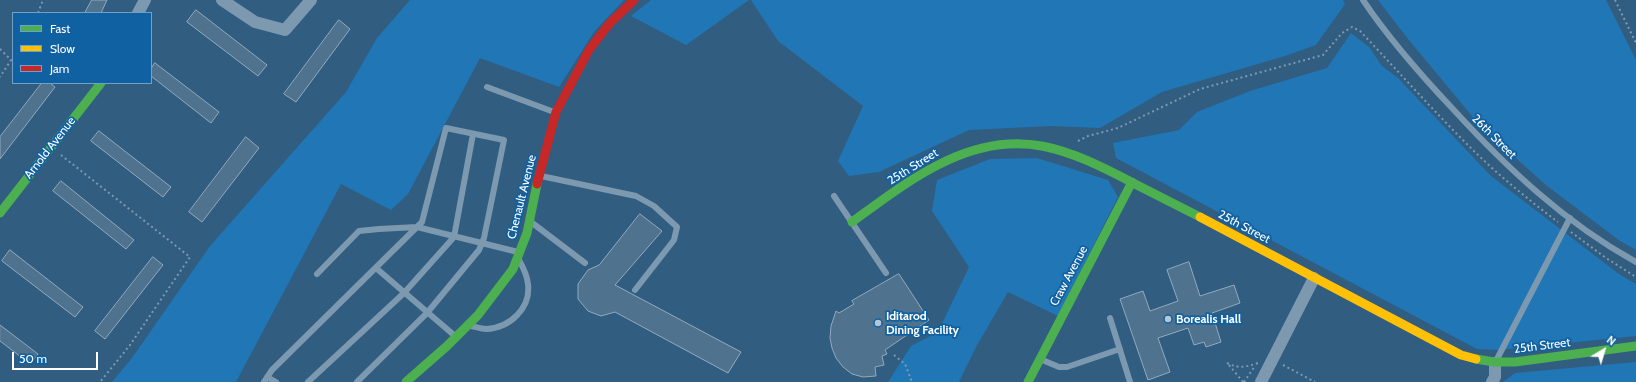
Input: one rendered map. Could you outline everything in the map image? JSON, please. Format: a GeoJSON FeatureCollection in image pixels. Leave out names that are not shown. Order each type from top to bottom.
{"type":"FeatureCollection","features":[{"type":"Feature","properties":{"kind":"street"},"geometry":{"type":"LineString","coordinates":[[139,12],[145,0]]}},
{"type":"Feature","properties":{"kind":"street"},"geometry":{"type":"LineString","coordinates":[[222,0],[254,22],[285,30],[311,0]]}},
{"type":"Feature","properties":{"kind":"street","name":"Chenault Avenue"},"geometry":{"type":"LineString","coordinates":[[406,382],[478,315],[513,269],[527,233],[539,176],[556,112],[589,50],[609,24],[634,0]]}},
{"type":"Feature","properties":{"kind":"street","name":"Arnold Avenue"},"geometry":{"type":"LineString","coordinates":[[0,213],[100,84]]}},
{"type":"Feature","properties":{"kind":"street","name":"25th Street"},"geometry":{"type":"LineString","coordinates":[[852,222],[928,169],[969,150],[1014,143],[1037,144],[1089,160],[1461,355],[1478,361],[1495,363],[1514,362],[1636,346]]}},
{"type":"Feature","properties":{"kind":"street","name":"Craw Avenue"},"geometry":{"type":"LineString","coordinates":[[1028,382],[1132,182]]}},
{"type":"Feature","properties":{"kind":"street"},"geometry":{"type":"LineString","coordinates":[[1261,382],[1314,278]]}},
{"type":"Feature","properties":{"kind":"street"},"geometry":{"type":"LineString","coordinates":[[1492,382],[1495,377],[1495,363]]}},
{"type":"Feature","properties":{"kind":"lane","name":"26th Street"},"geometry":{"type":"LineString","coordinates":[[1363,0],[1407,59],[1478,138],[1515,173],[1570,218],[1636,262]]}},
{"type":"Feature","properties":{"kind":"lane"},"geometry":{"type":"LineString","coordinates":[[487,87],[556,112]]}},
{"type":"Feature","properties":{"kind":"lane"},"geometry":{"type":"LineString","coordinates":[[276,382],[265,380],[272,370],[422,222],[446,128],[504,140],[484,238],[478,250],[427,313],[357,382]]}},
{"type":"Feature","properties":{"kind":"lane"},"geometry":{"type":"LineString","coordinates":[[308,382],[404,293],[454,237],[473,134]]}},
{"type":"Feature","properties":{"kind":"lane"},"geometry":{"type":"LineString","coordinates":[[539,176],[636,196],[654,206],[677,227],[674,240],[635,290]]}},
{"type":"Feature","properties":{"kind":"lane"},"geometry":{"type":"LineString","coordinates":[[834,196],[886,273]]}},
{"type":"Feature","properties":{"kind":"lane"},"geometry":{"type":"LineString","coordinates":[[1495,363],[1570,218]]}},
{"type":"Feature","properties":{"kind":"lane"},"geometry":{"type":"LineString","coordinates":[[530,221],[585,263]]}},
{"type":"Feature","properties":{"kind":"lane"},"geometry":{"type":"LineString","coordinates":[[317,274],[359,231],[417,227],[519,254],[528,284],[527,303],[516,317],[504,324],[487,329],[467,326]]}},
{"type":"Feature","properties":{"kind":"lane"},"geometry":{"type":"LineString","coordinates":[[376,268],[456,337]]}},
{"type":"Feature","properties":{"kind":"lane"},"geometry":{"type":"LineString","coordinates":[[1110,318],[1130,382]]}},
{"type":"Feature","properties":{"kind":"lane"},"geometry":{"type":"LineString","coordinates":[[1040,359],[1059,367],[1067,367],[1120,349]]}},
{"type":"Feature","properties":{"kind":"path"},"geometry":{"type":"LineString","coordinates":[[38,12],[43,0]]}},
{"type":"Feature","properties":{"kind":"path"},"geometry":{"type":"LineString","coordinates":[[1615,0],[1636,43]]}},
{"type":"Feature","properties":{"kind":"path"},"geometry":{"type":"LineString","coordinates":[[1069,153],[1077,142],[1088,136],[1118,128],[1200,89],[1322,55],[1342,33],[1352,27],[1360,31],[1434,110],[1478,154],[1519,191],[1606,258],[1636,277]]}},
{"type":"Feature","properties":{"kind":"path"},"geometry":{"type":"LineString","coordinates":[[0,49],[11,60],[0,77]]}},
{"type":"Feature","properties":{"kind":"path"},"geometry":{"type":"LineString","coordinates":[[51,147],[190,257],[130,345],[100,382]]}},
{"type":"Feature","properties":{"kind":"path"},"geometry":{"type":"LineString","coordinates":[[894,355],[905,364],[912,382]]}},
{"type":"Feature","properties":{"kind":"path"},"geometry":{"type":"LineString","coordinates":[[1243,382],[1227,363],[1235,367],[1242,367],[1258,363]]}},
{"type":"Feature","properties":{"kind":"path"},"geometry":{"type":"LineString","coordinates":[[1280,364],[1315,382]]}},
{"type":"Feature","properties":{"kind":"shaded area"},"geometry":{"type":"Polygon","coordinates":[[[410,0],[624,0],[594,32],[559,87],[480,58],[408,194],[391,210],[341,184],[236,382],[112,382],[132,358],[210,246],[346,92],[377,38],[410,0]]]}},
{"type":"Feature","properties":{"kind":"shaded area"},"geometry":{"type":"Polygon","coordinates":[[[651,0],[749,0],[686,45],[631,16],[651,0]]]}},
{"type":"Feature","properties":{"kind":"shaded area"},"geometry":{"type":"Polygon","coordinates":[[[751,0],[1343,0],[1345,4],[1316,45],[1285,56],[1162,92],[1100,128],[1050,126],[969,130],[879,172],[849,176],[838,161],[863,106],[778,41],[751,0]]]}},
{"type":"Feature","properties":{"kind":"shaded area"},"geometry":{"type":"Polygon","coordinates":[[[1378,0],[1606,0],[1636,60],[1636,250],[1620,241],[1547,186],[1482,128],[1408,39],[1378,0]]]}},
{"type":"Feature","properties":{"kind":"shaded area"},"geometry":{"type":"Polygon","coordinates":[[[1351,33],[1369,47],[1382,66],[1398,78],[1491,176],[1619,274],[1636,284],[1636,336],[1499,350],[1477,349],[1116,158],[1113,143],[1179,130],[1197,112],[1250,91],[1327,68],[1351,33]]]}},
{"type":"Feature","properties":{"kind":"shaded area"},"geometry":{"type":"Polygon","coordinates":[[[1037,158],[1108,180],[1118,197],[1058,316],[1008,292],[976,347],[959,382],[888,382],[911,346],[938,332],[969,267],[932,211],[937,180],[990,159],[1037,158]]]}},
{"type":"Feature","properties":{"kind":"shaded area"},"geometry":{"type":"Polygon","coordinates":[[[1636,362],[1636,382],[1503,382],[1515,373],[1636,362]]]}},
{"type":"Feature","properties":{"kind":"building"},"geometry":{"type":"Polygon","coordinates":[[[92,0],[107,0],[101,12],[86,12],[92,0]]]}},
{"type":"Feature","properties":{"kind":"building"},"geometry":{"type":"Polygon","coordinates":[[[196,10],[267,65],[258,76],[187,22],[196,10]]]}},
{"type":"Feature","properties":{"kind":"building"},"geometry":{"type":"Polygon","coordinates":[[[339,20],[350,29],[296,102],[284,94],[339,20]]]}},
{"type":"Feature","properties":{"kind":"building"},"geometry":{"type":"Polygon","coordinates":[[[155,63],[219,112],[211,123],[152,77],[152,68],[155,63]]]}},
{"type":"Feature","properties":{"kind":"building"},"geometry":{"type":"Polygon","coordinates":[[[41,84],[51,84],[55,87],[0,159],[0,137],[41,84]]]}},
{"type":"Feature","properties":{"kind":"building"},"geometry":{"type":"Polygon","coordinates":[[[99,131],[171,187],[163,197],[91,141],[99,131]]]}},
{"type":"Feature","properties":{"kind":"building"},"geometry":{"type":"Polygon","coordinates":[[[246,137],[259,148],[202,222],[189,212],[246,137]]]}},
{"type":"Feature","properties":{"kind":"building"},"geometry":{"type":"Polygon","coordinates":[[[61,181],[134,240],[126,249],[53,191],[61,181]]]}},
{"type":"Feature","properties":{"kind":"building"},"geometry":{"type":"Polygon","coordinates":[[[640,214],[662,231],[615,285],[741,352],[728,373],[615,312],[601,316],[588,311],[578,299],[578,284],[588,270],[599,265],[640,214]]]}},
{"type":"Feature","properties":{"kind":"building"},"geometry":{"type":"Polygon","coordinates":[[[10,250],[83,307],[75,317],[2,261],[10,250]]]}},
{"type":"Feature","properties":{"kind":"building"},"geometry":{"type":"Polygon","coordinates":[[[153,257],[163,265],[105,339],[95,331],[153,257]]]}},
{"type":"Feature","properties":{"kind":"building","name":"Borealis Hall"},"geometry":{"type":"Polygon","coordinates":[[[1189,262],[1200,296],[1234,285],[1240,303],[1212,313],[1221,342],[1206,347],[1204,342],[1194,345],[1188,328],[1158,338],[1170,372],[1148,380],[1120,299],[1143,291],[1150,311],[1178,301],[1167,270],[1189,262]]]}},
{"type":"Feature","properties":{"kind":"building","name":"Iditarod Dining Facility"},"geometry":{"type":"Polygon","coordinates":[[[899,274],[929,320],[885,350],[887,354],[882,356],[884,365],[875,367],[876,376],[863,377],[852,374],[843,367],[836,358],[832,348],[830,338],[831,326],[836,311],[839,313],[854,304],[852,301],[899,274]]]}},
{"type":"Feature","properties":{"kind":"building"},"geometry":{"type":"Polygon","coordinates":[[[0,325],[38,354],[30,364],[0,341],[0,325]]]}},
{"type":"Feature","properties":{"kind":"traffic: fast"},"geometry":{"type":"LineString","coordinates":[[0,213],[100,84]]}},
{"type":"Feature","properties":{"kind":"traffic: fast"},"geometry":{"type":"LineString","coordinates":[[852,222],[886,197],[933,167],[973,151],[997,145],[1021,144],[1043,146],[1065,152],[1088,161],[1200,217]]}},
{"type":"Feature","properties":{"kind":"traffic: fast"},"geometry":{"type":"LineString","coordinates":[[1028,382],[1132,182]]}},
{"type":"Feature","properties":{"kind":"traffic: fast"},"geometry":{"type":"LineString","coordinates":[[406,382],[447,346],[478,315],[513,269],[527,233],[537,184]]}},
{"type":"Feature","properties":{"kind":"traffic: fast"},"geometry":{"type":"LineString","coordinates":[[1476,359],[1494,362],[1515,362],[1636,346]]}},
{"type":"Feature","properties":{"kind":"traffic: slow"},"geometry":{"type":"LineString","coordinates":[[1200,217],[1461,355],[1476,359]]}},
{"type":"Feature","properties":{"kind":"traffic: jam"},"geometry":{"type":"LineString","coordinates":[[537,184],[556,112],[589,50],[609,24],[634,0]]}},
{"type":"Feature","properties":{"kind":"place","name":"Borealis Hall"},"geometry":{"type":"Point","coordinates":[1168,319]}},
{"type":"Feature","properties":{"kind":"place","name":"Iditarod Dining Facility"},"geometry":{"type":"Point","coordinates":[878,323]}}]}
